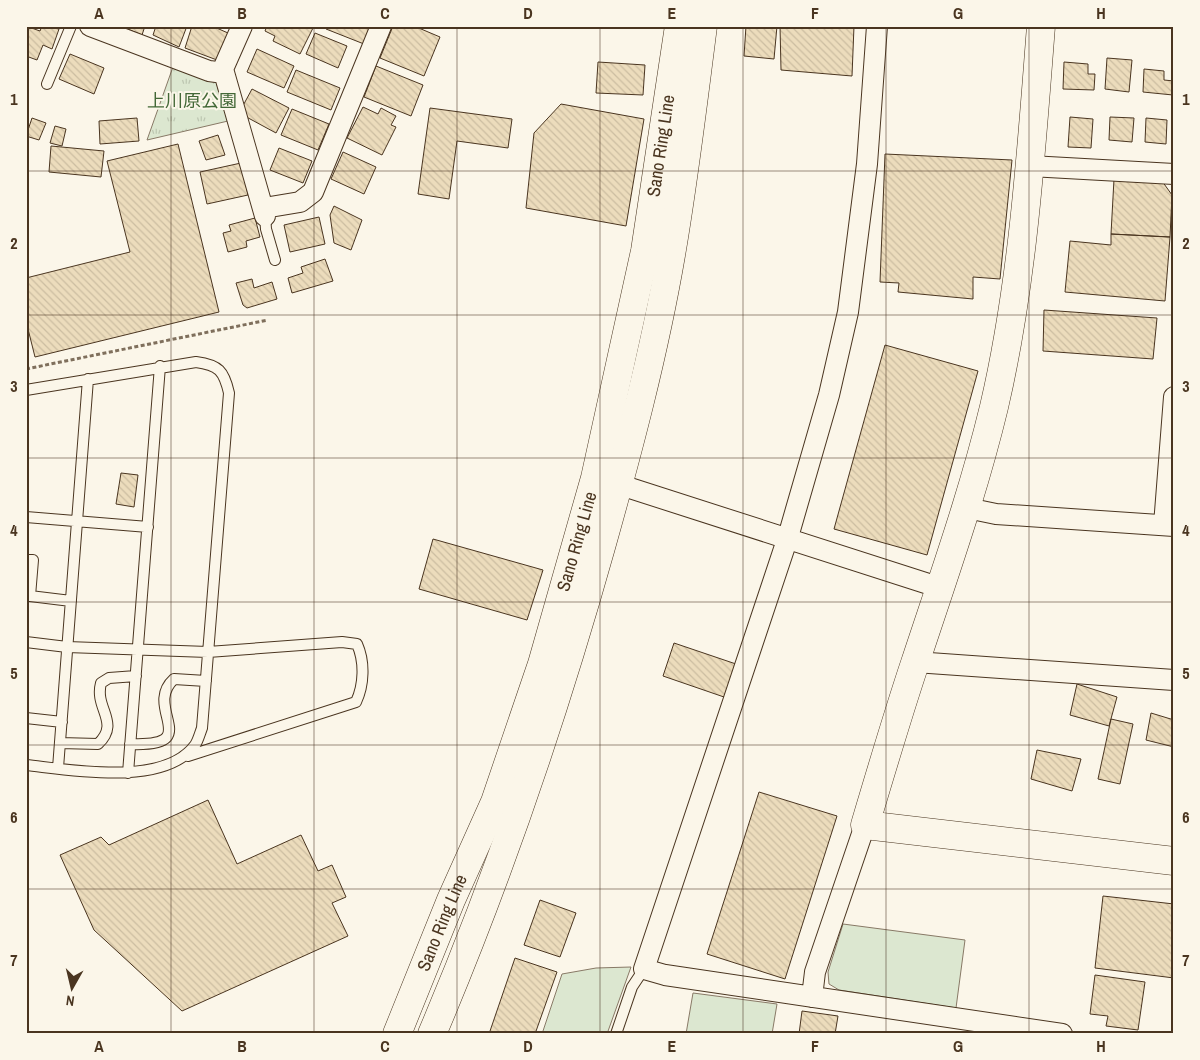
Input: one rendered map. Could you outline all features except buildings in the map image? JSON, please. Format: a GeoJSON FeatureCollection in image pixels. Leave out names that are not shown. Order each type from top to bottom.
{"type":"FeatureCollection","features":[{"type":"Feature","properties":{"kind":"main road","name":"Sano Ring Line"},"geometry":{"type":"LineString","coordinates":[[432,1034],[477,929],[566,672],[607,481],[645,251],[679,26]]}},
{"type":"Feature","properties":{"kind":"main road","name":"Sano Ring Line"},"geometry":{"type":"LineString","coordinates":[[397,1034],[451,900],[495,802],[651,352],[671,256],[704,26]]}},
{"type":"Feature","properties":{"kind":"main road"},"geometry":{"type":"LineString","coordinates":[[1041,26],[1030,166],[1012,313],[994,405],[967,508],[915,662],[864,825],[1174,861]]}},
{"type":"Feature","properties":{"kind":"street"},"geometry":{"type":"LineString","coordinates":[[90,26],[209,71],[224,73]]}},
{"type":"Feature","properties":{"kind":"street"},"geometry":{"type":"LineString","coordinates":[[242,26],[222,69],[264,212],[300,202],[313,192],[381,26]]}},
{"type":"Feature","properties":{"kind":"street"},"geometry":{"type":"LineString","coordinates":[[877,26],[867,164],[848,312],[830,395],[788,537],[644,969],[665,975],[1019,1031],[1062,1034]]}},
{"type":"Feature","properties":{"kind":"street"},"geometry":{"type":"LineString","coordinates":[[1030,166],[1174,174]]}},
{"type":"Feature","properties":{"kind":"street"},"geometry":{"type":"LineString","coordinates":[[967,508],[996,514],[1169,525],[1174,397]]}},
{"type":"Feature","properties":{"kind":"street"},"geometry":{"type":"LineString","coordinates":[[607,481],[788,537],[941,588]]}},
{"type":"Feature","properties":{"kind":"street"},"geometry":{"type":"LineString","coordinates":[[915,662],[1174,680]]}},
{"type":"Feature","properties":{"kind":"street"},"geometry":{"type":"LineString","coordinates":[[812,997],[815,972],[864,825]]}},
{"type":"Feature","properties":{"kind":"lane"},"geometry":{"type":"LineString","coordinates":[[47,84],[71,26]]}},
{"type":"Feature","properties":{"kind":"lane"},"geometry":{"type":"LineString","coordinates":[[264,212],[266,228],[275,260]]}},
{"type":"Feature","properties":{"kind":"lane"},"geometry":{"type":"LineString","coordinates":[[26,390],[160,366],[196,362],[212,364],[225,376],[229,393],[202,728],[196,745],[180,759]]}},
{"type":"Feature","properties":{"kind":"lane"},"geometry":{"type":"LineString","coordinates":[[128,772],[160,366]]}},
{"type":"Feature","properties":{"kind":"lane"},"geometry":{"type":"LineString","coordinates":[[58,768],[88,379]]}},
{"type":"Feature","properties":{"kind":"lane"},"geometry":{"type":"LineString","coordinates":[[26,517],[148,527]]}},
{"type":"Feature","properties":{"kind":"lane"},"geometry":{"type":"LineString","coordinates":[[26,560],[33,560],[30,596],[71,601]]}},
{"type":"Feature","properties":{"kind":"lane"},"geometry":{"type":"LineString","coordinates":[[26,642],[67,647],[208,652],[342,642],[357,644],[360,652],[362,690],[356,702],[212,747],[158,769],[140,773],[26,765]]}},
{"type":"Feature","properties":{"kind":"lane"},"geometry":{"type":"LineString","coordinates":[[60,743],[98,744],[108,728],[109,721],[100,702],[101,683],[109,678],[136,676]]}},
{"type":"Feature","properties":{"kind":"lane"},"geometry":{"type":"LineString","coordinates":[[130,744],[156,744],[164,740],[168,734],[170,722],[163,701],[163,693],[174,680],[206,680]]}},
{"type":"Feature","properties":{"kind":"lane"},"geometry":{"type":"LineString","coordinates":[[26,718],[62,722]]}},
{"type":"Feature","properties":{"kind":"lane"},"geometry":{"type":"LineString","coordinates":[[616,1034],[632,987],[644,969]]}},
{"type":"Feature","properties":{"kind":"path"},"geometry":{"type":"LineString","coordinates":[[26,369],[268,320]]}},
{"type":"Feature","properties":{"kind":"green space","name":"上川原公園"},"geometry":{"type":"Polygon","coordinates":[[[174,64],[216,82],[228,121],[147,140],[174,64]]]}},
{"type":"Feature","properties":{"kind":"green space"},"geometry":{"type":"Polygon","coordinates":[[[843,924],[965,940],[956,1008],[839,990],[829,984],[828,972],[843,924]]]}},
{"type":"Feature","properties":{"kind":"green space"},"geometry":{"type":"Polygon","coordinates":[[[631,967],[607,1034],[542,1034],[562,974],[596,968],[631,967]]]}},
{"type":"Feature","properties":{"kind":"green space"},"geometry":{"type":"Polygon","coordinates":[[[693,993],[777,1004],[772,1034],[686,1034],[693,993]]]}}]}
